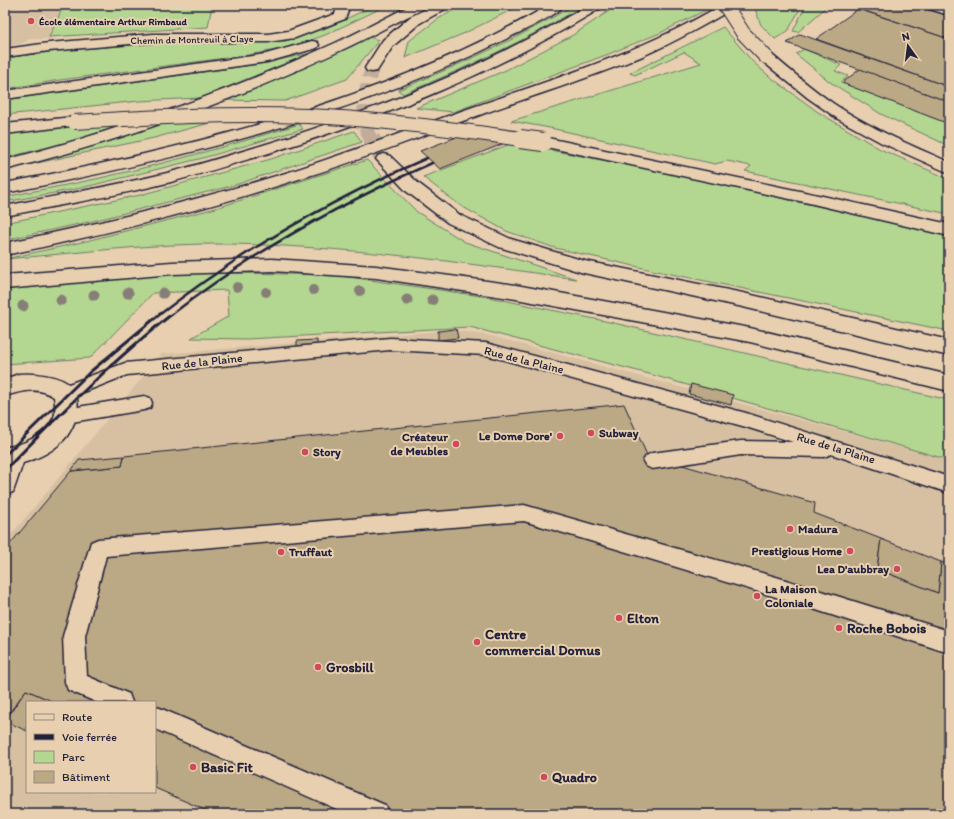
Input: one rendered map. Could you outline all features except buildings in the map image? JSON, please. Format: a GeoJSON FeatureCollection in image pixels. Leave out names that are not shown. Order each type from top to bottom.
{"type":"FeatureCollection","features":[{"type":"Feature","properties":{"kind":"main road","name":"Chemin de Montreuil à Claye"},"geometry":{"type":"LineString","coordinates":[[5,53],[49,47],[153,38],[268,38],[290,35],[340,16],[344,5]]}},
{"type":"Feature","properties":{"kind":"main road"},"geometry":{"type":"LineString","coordinates":[[5,95],[267,58],[309,47],[345,32],[400,5]]}},
{"type":"Feature","properties":{"kind":"main road"},"geometry":{"type":"LineString","coordinates":[[5,165],[43,156],[148,124],[338,47],[421,5]]}},
{"type":"Feature","properties":{"kind":"main road"},"geometry":{"type":"LineString","coordinates":[[372,68],[388,43],[415,20],[443,5]]}},
{"type":"Feature","properties":{"kind":"main road"},"geometry":{"type":"LineString","coordinates":[[5,188],[103,169],[194,148],[328,108],[416,75],[486,45],[558,5]]}},
{"type":"Feature","properties":{"kind":"main road"},"geometry":{"type":"LineString","coordinates":[[5,211],[168,177],[304,138],[428,92],[500,60],[565,25],[597,5]]}},
{"type":"Feature","properties":{"kind":"main road"},"geometry":{"type":"LineString","coordinates":[[725,5],[733,21],[748,40],[766,58],[830,108],[867,129],[949,168]]}},
{"type":"Feature","properties":{"kind":"main road"},"geometry":{"type":"LineString","coordinates":[[5,249],[80,234],[202,203],[298,174],[596,69],[665,40],[705,21],[730,5]]}},
{"type":"Feature","properties":{"kind":"main road"},"geometry":{"type":"LineString","coordinates":[[5,129],[142,117],[219,115],[340,118],[412,124],[480,132],[543,142],[809,198],[949,230]]}},
{"type":"Feature","properties":{"kind":"main road"},"geometry":{"type":"LineString","coordinates":[[384,160],[412,187],[454,219],[505,243],[584,267],[743,300],[949,348]]}},
{"type":"Feature","properties":{"kind":"main road"},"geometry":{"type":"LineString","coordinates":[[5,282],[172,268],[272,265],[376,272],[516,292],[750,335],[949,383]]}},
{"type":"Feature","properties":{"kind":"main road"},"geometry":{"type":"LineString","coordinates":[[5,485],[9,458],[29,453],[41,445],[50,438],[61,425],[66,416],[64,392],[53,385],[32,382],[7,385]]}},
{"type":"Feature","properties":{"kind":"lane"},"geometry":{"type":"LineString","coordinates":[[926,5],[949,12]]}},
{"type":"Feature","properties":{"kind":"lane","name":"Rue de la Plaine"},"geometry":{"type":"LineString","coordinates":[[64,392],[125,370],[390,344],[486,349],[746,420],[949,484]]}},
{"type":"Feature","properties":{"kind":"lane"},"geometry":{"type":"LineString","coordinates":[[66,416],[144,403]]}},
{"type":"Feature","properties":{"kind":"lane"},"geometry":{"type":"LineString","coordinates":[[652,461],[740,448],[844,450]]}},
{"type":"Feature","properties":{"kind":"lane"},"geometry":{"type":"LineString","coordinates":[[119,701],[76,682],[74,636],[98,548],[524,512],[776,587],[949,642]]}},
{"type":"Feature","properties":{"kind":"lane"},"geometry":{"type":"LineString","coordinates":[[156,717],[376,814]]}},
{"type":"Feature","properties":{"kind":"shaded area","name":"École élémentaire Arthur Rimbaud"},"geometry":{"type":"Polygon","coordinates":[[[5,5],[64,5],[49,36],[51,36],[50,39],[30,39],[21,44],[5,46],[5,5]]]}},
{"type":"Feature","properties":{"kind":"shaded area","name":"Centre commercial Domus"},"geometry":{"type":"Polygon","coordinates":[[[454,330],[491,336],[949,460],[949,814],[5,814],[5,542],[162,354],[454,330]]]}},
{"type":"Feature","properties":{"kind":"green space"},"geometry":{"type":"Polygon","coordinates":[[[64,5],[212,5],[208,27],[49,37],[64,5]]]}},
{"type":"Feature","properties":{"kind":"green space"},"geometry":{"type":"Polygon","coordinates":[[[376,5],[388,5],[325,35],[292,47],[248,55],[60,80],[5,89],[5,58],[64,50],[164,43],[283,42],[319,29],[322,30],[376,5]]]}},
{"type":"Feature","properties":{"kind":"green space"},"geometry":{"type":"Polygon","coordinates":[[[463,5],[521,5],[465,33],[405,58],[409,41],[438,19],[463,5]]]}},
{"type":"Feature","properties":{"kind":"green space"},"geometry":{"type":"Polygon","coordinates":[[[574,5],[584,5],[518,42],[472,64],[403,94],[398,90],[488,51],[574,5]]]}},
{"type":"Feature","properties":{"kind":"green space"},"geometry":{"type":"Polygon","coordinates":[[[618,5],[708,5],[710,8],[660,33],[606,55],[453,112],[416,108],[506,70],[573,35],[618,5]]]}},
{"type":"Feature","properties":{"kind":"green space"},"geometry":{"type":"Polygon","coordinates":[[[802,5],[788,31],[775,39],[761,25],[754,6],[802,5]]]}},
{"type":"Feature","properties":{"kind":"green space"},"geometry":{"type":"Polygon","coordinates":[[[806,5],[826,5],[823,10],[798,32],[793,31],[806,5]]]}},
{"type":"Feature","properties":{"kind":"green space"},"geometry":{"type":"Polygon","coordinates":[[[723,27],[753,62],[769,76],[818,112],[880,149],[949,179],[949,214],[745,171],[751,166],[727,161],[715,164],[511,121],[701,63],[684,52],[635,75],[630,73],[723,27]]]}},
{"type":"Feature","properties":{"kind":"green space"},"geometry":{"type":"Polygon","coordinates":[[[369,37],[379,40],[347,79],[285,101],[220,100],[284,74],[369,37]]]}},
{"type":"Feature","properties":{"kind":"green space"},"geometry":{"type":"Polygon","coordinates":[[[804,49],[841,65],[835,71],[848,76],[841,82],[949,123],[949,146],[881,114],[830,82],[796,54],[804,49]]]}},
{"type":"Feature","properties":{"kind":"green space"},"geometry":{"type":"Polygon","coordinates":[[[311,53],[200,98],[139,101],[5,115],[5,100],[260,64],[311,53]]]}},
{"type":"Feature","properties":{"kind":"green space"},"geometry":{"type":"Polygon","coordinates":[[[225,119],[154,138],[23,166],[116,139],[165,121],[225,119]]]}},
{"type":"Feature","properties":{"kind":"green space"},"geometry":{"type":"Polygon","coordinates":[[[128,123],[79,139],[5,158],[5,132],[128,123]]]}},
{"type":"Feature","properties":{"kind":"green space"},"geometry":{"type":"Polygon","coordinates":[[[299,124],[303,129],[203,158],[81,188],[5,202],[5,197],[88,181],[150,166],[299,124]]]}},
{"type":"Feature","properties":{"kind":"green space"},"geometry":{"type":"Polygon","coordinates":[[[354,131],[362,142],[235,185],[93,221],[5,240],[5,223],[140,195],[271,159],[354,131]]]}},
{"type":"Feature","properties":{"kind":"green space"},"geometry":{"type":"Polygon","coordinates":[[[513,143],[644,168],[949,235],[949,331],[652,270],[555,248],[506,231],[461,206],[423,177],[513,143]]]}},
{"type":"Feature","properties":{"kind":"green space"},"geometry":{"type":"Polygon","coordinates":[[[367,160],[417,212],[465,242],[576,279],[359,251],[272,245],[172,245],[5,259],[82,242],[216,208],[367,160]]]}},
{"type":"Feature","properties":{"kind":"green space"},"geometry":{"type":"Polygon","coordinates":[[[191,272],[335,275],[488,297],[605,321],[949,400],[949,460],[649,374],[470,327],[246,339],[191,338],[229,316],[227,290],[153,293],[90,358],[5,364],[5,288],[191,272]]]}},
{"type":"Feature","properties":{"kind":"tunnel"},"geometry":{"type":"LineString","coordinates":[[371,140],[365,122],[364,104],[372,68]]}},
{"type":"Feature","properties":{"kind":"tunnel"},"geometry":{"type":"LineString","coordinates":[[371,139],[384,159]]}},
{"type":"Feature","properties":{"kind":"railway"},"geometry":{"type":"LineString","coordinates":[[159,315],[222,269],[288,228],[356,191],[427,158]]}},
{"type":"Feature","properties":{"kind":"railway"},"geometry":{"type":"LineString","coordinates":[[171,315],[201,292],[264,250],[363,195],[432,163]]}},
{"type":"Feature","properties":{"kind":"railway"},"geometry":{"type":"LineString","coordinates":[[5,455],[90,372],[160,314]]}},
{"type":"Feature","properties":{"kind":"railway"},"geometry":{"type":"LineString","coordinates":[[5,470],[65,409],[128,351],[172,314]]}},
{"type":"Feature","properties":{"kind":"place","name":"École élémentaire Arthur Rimbaud"},"geometry":{"type":"Point","coordinates":[31,21]}},
{"type":"Feature","properties":{"kind":"place","name":"Subway"},"geometry":{"type":"Point","coordinates":[591,433]}},
{"type":"Feature","properties":{"kind":"place","name":"Le Dome Dore'"},"geometry":{"type":"Point","coordinates":[560,436]}},
{"type":"Feature","properties":{"kind":"place","name":"Créateur de Meubles"},"geometry":{"type":"Point","coordinates":[456,444]}},
{"type":"Feature","properties":{"kind":"place","name":"Story"},"geometry":{"type":"Point","coordinates":[305,452]}},
{"type":"Feature","properties":{"kind":"place","name":"Madura"},"geometry":{"type":"Point","coordinates":[790,529]}},
{"type":"Feature","properties":{"kind":"place","name":"Prestigious Home"},"geometry":{"type":"Point","coordinates":[850,551]}},
{"type":"Feature","properties":{"kind":"place","name":"Truffaut"},"geometry":{"type":"Point","coordinates":[281,552]}},
{"type":"Feature","properties":{"kind":"place","name":"Lea D'aubbray"},"geometry":{"type":"Point","coordinates":[897,569]}},
{"type":"Feature","properties":{"kind":"place","name":"La Maison Coloniale"},"geometry":{"type":"Point","coordinates":[757,596]}},
{"type":"Feature","properties":{"kind":"place","name":"Elton"},"geometry":{"type":"Point","coordinates":[619,618]}},
{"type":"Feature","properties":{"kind":"place","name":"Roche Bobois"},"geometry":{"type":"Point","coordinates":[839,628]}},
{"type":"Feature","properties":{"kind":"place","name":"Centre commercial Domus"},"geometry":{"type":"Point","coordinates":[477,642]}},
{"type":"Feature","properties":{"kind":"place","name":"Grosbill"},"geometry":{"type":"Point","coordinates":[318,667]}},
{"type":"Feature","properties":{"kind":"place","name":"Basic Fit"},"geometry":{"type":"Point","coordinates":[193,767]}},
{"type":"Feature","properties":{"kind":"place","name":"Quadro"},"geometry":{"type":"Point","coordinates":[544,777]}}]}
